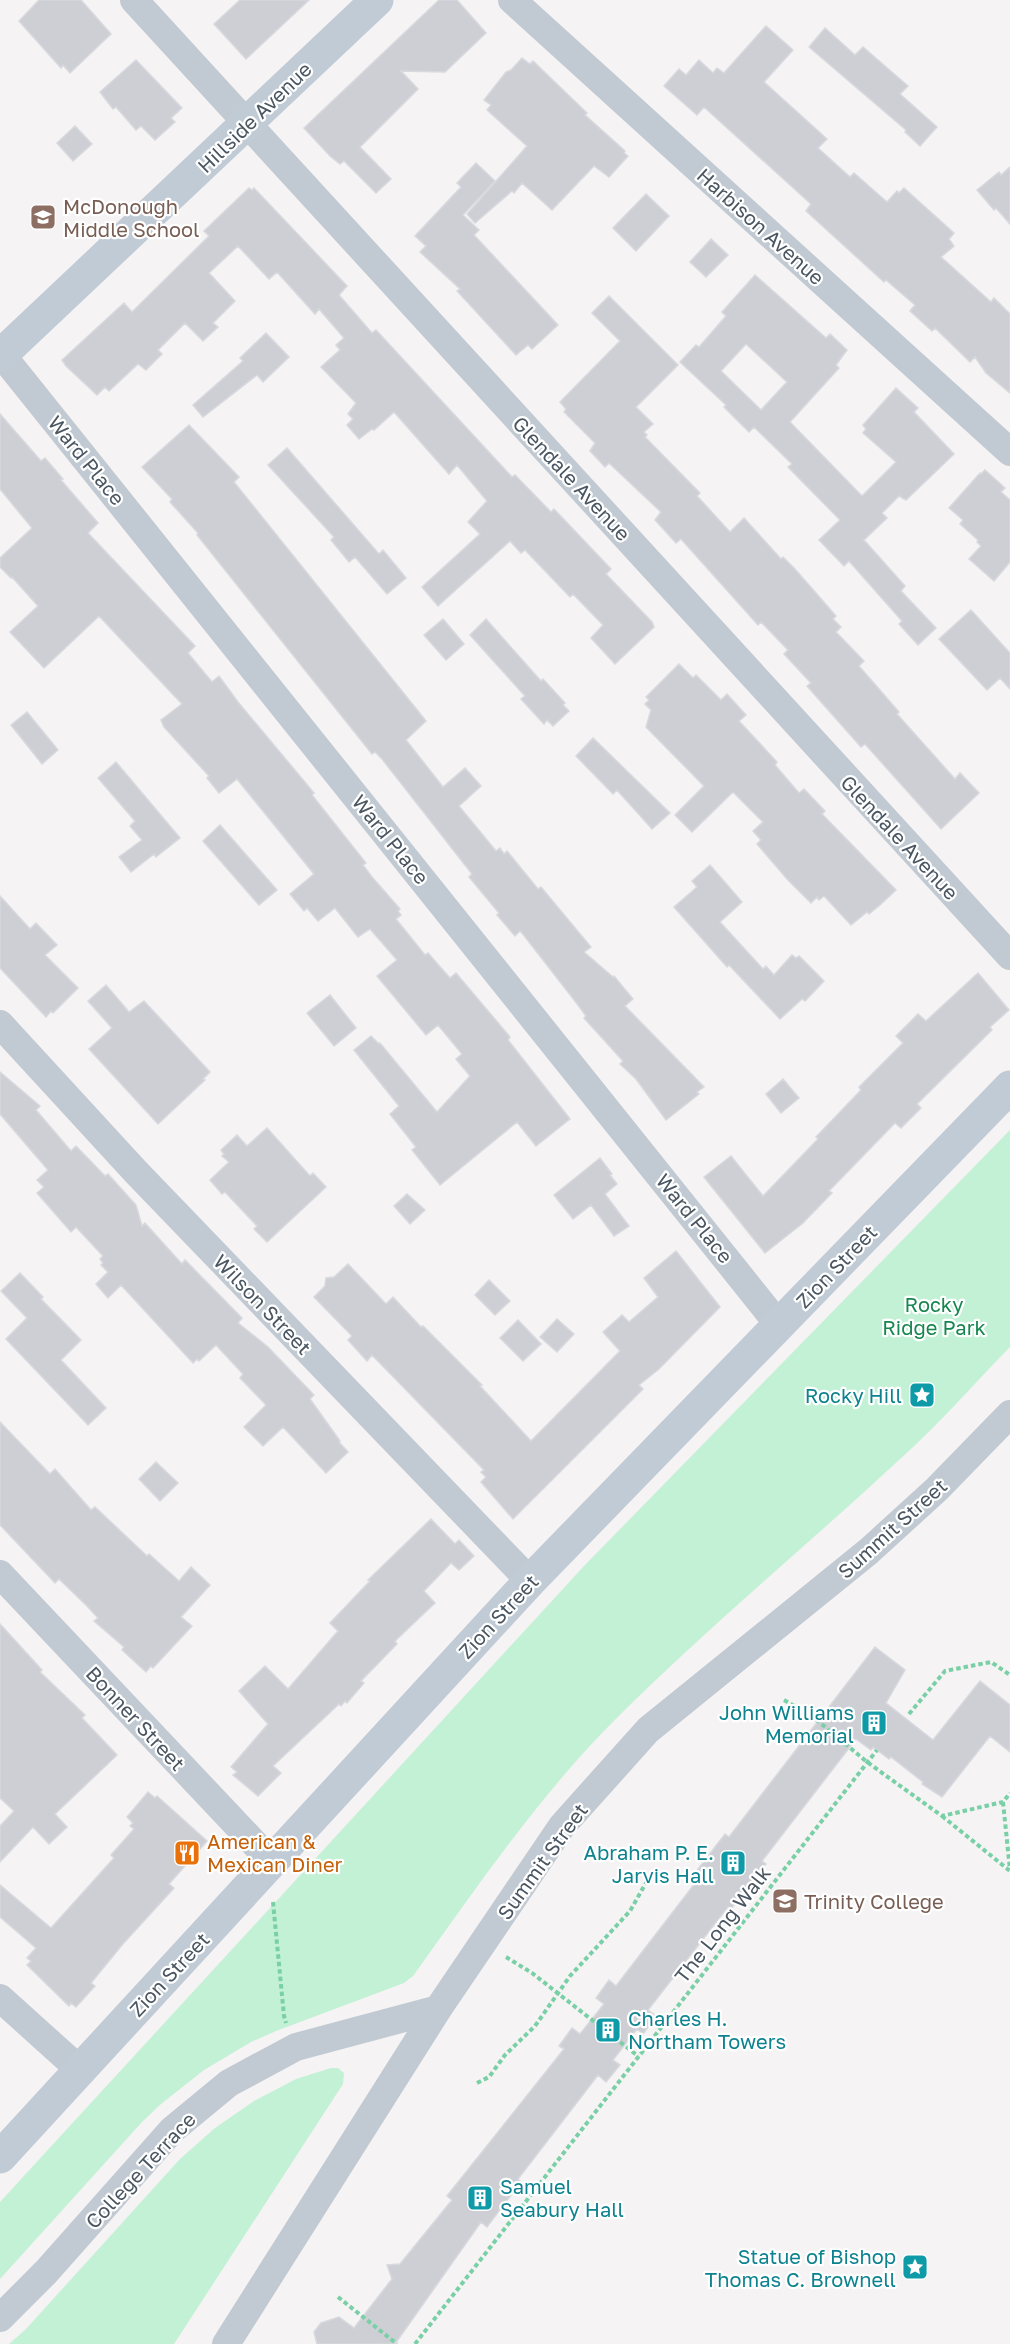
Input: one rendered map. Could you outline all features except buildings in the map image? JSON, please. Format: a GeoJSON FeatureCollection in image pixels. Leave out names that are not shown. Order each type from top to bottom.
{"type":"FeatureCollection","features":[{"type":"Feature","properties":{"kind":"main road","name":"Hillside Avenue"},"geometry":{"type":"LineString","coordinates":[[1,356],[376,0]]}},
{"type":"Feature","properties":{"kind":"main road","name":"Zion Street"},"geometry":{"type":"LineString","coordinates":[[0,2157],[530,1581],[1010,1087]]}},
{"type":"Feature","properties":{"kind":"street","name":"Glendale Avenue"},"geometry":{"type":"LineString","coordinates":[[134,0],[1010,956]]}},
{"type":"Feature","properties":{"kind":"street","name":"Harbison Avenue"},"geometry":{"type":"LineString","coordinates":[[512,0],[1010,452]]}},
{"type":"Feature","properties":{"kind":"street","name":"Ward Place"},"geometry":{"type":"LineString","coordinates":[[1,356],[779,1324]]}},
{"type":"Feature","properties":{"kind":"street","name":"Wilson Street"},"geometry":{"type":"LineString","coordinates":[[0,1024],[136,1172],[530,1581]]}},
{"type":"Feature","properties":{"kind":"street","name":"Summit Street"},"geometry":{"type":"LineString","coordinates":[[226,2344],[438,2009],[562,1826],[648,1730],[869,1551],[944,1482],[1010,1414]]}},
{"type":"Feature","properties":{"kind":"street","name":"Bonner Street"},"geometry":{"type":"LineString","coordinates":[[0,1574],[272,1862]]}},
{"type":"Feature","properties":{"kind":"street"},"geometry":{"type":"LineString","coordinates":[[0,1998],[80,2070]]}},
{"type":"Feature","properties":{"kind":"street","name":"College Terrace"},"geometry":{"type":"LineString","coordinates":[[0,2318],[46,2272],[172,2130],[229,2083],[296,2047],[438,2009]]}},
{"type":"Feature","properties":{"kind":"path"},"geometry":{"type":"LineString","coordinates":[[909,1714],[945,1671],[990,1662],[1010,1675]]}},
{"type":"Feature","properties":{"kind":"path"},"geometry":{"type":"LineString","coordinates":[[784,1700],[812,1716],[867,1762],[942,1816],[1010,1871]]}},
{"type":"Feature","properties":{"kind":"path","name":"The Long Walk"},"geometry":{"type":"LineString","coordinates":[[415,2344],[877,1750]]}},
{"type":"Feature","properties":{"kind":"path"},"geometry":{"type":"LineString","coordinates":[[942,1816],[1003,1802],[1010,1793]]}},
{"type":"Feature","properties":{"kind":"path"},"geometry":{"type":"LineString","coordinates":[[1003,1802],[1010,1871]]}},
{"type":"Feature","properties":{"kind":"path"},"geometry":{"type":"LineString","coordinates":[[477,2083],[489,2077],[505,2055],[535,2026],[570,1976],[630,1911],[647,1881]]}},
{"type":"Feature","properties":{"kind":"path"},"geometry":{"type":"LineString","coordinates":[[273,1901],[284,2016],[287,2024]]}},
{"type":"Feature","properties":{"kind":"path"},"geometry":{"type":"LineString","coordinates":[[506,1957],[532,1973],[638,2056]]}},
{"type":"Feature","properties":{"kind":"path"},"geometry":{"type":"LineString","coordinates":[[338,2297],[396,2344]]}},
{"type":"Feature","properties":{"kind":"green space","name":"Rocky Ridge Park"},"geometry":{"type":"Polygon","coordinates":[[[1010,1130],[1010,1347],[913,1447],[711,1629],[602,1733],[527,1820],[413,1976],[404,1983],[251,2042],[204,2070],[142,2122],[0,2279],[0,2202],[584,1566],[1010,1130]]]}},
{"type":"Feature","properties":{"kind":"green space"},"geometry":{"type":"Polygon","coordinates":[[[338,2068],[344,2073],[343,2084],[174,2344],[9,2344],[26,2329],[180,2159],[215,2128],[254,2101],[296,2079],[338,2068]]]}},
{"type":"Feature","properties":{"kind":"place","name":"McDonough Middle School"},"geometry":{"type":"Point","coordinates":[43,217]}},
{"type":"Feature","properties":{"kind":"place","name":"Rocky Hill"},"geometry":{"type":"Point","coordinates":[922,1395]}},
{"type":"Feature","properties":{"kind":"place","name":"John Williams Memorial"},"geometry":{"type":"Point","coordinates":[874,1723]}},
{"type":"Feature","properties":{"kind":"place","name":"American & Mexican Diner"},"geometry":{"type":"Point","coordinates":[187,1853]}},
{"type":"Feature","properties":{"kind":"place","name":"Abraham P. E. Jarvis Hall"},"geometry":{"type":"Point","coordinates":[733,1863]}},
{"type":"Feature","properties":{"kind":"place","name":"Trinity College"},"geometry":{"type":"Point","coordinates":[785,1901]}},
{"type":"Feature","properties":{"kind":"place","name":"Charles H. Northam Towers"},"geometry":{"type":"Point","coordinates":[608,2030]}},
{"type":"Feature","properties":{"kind":"place","name":"Samuel Seabury Hall"},"geometry":{"type":"Point","coordinates":[480,2198]}},
{"type":"Feature","properties":{"kind":"place","name":"Statue of Bishop Thomas C. Brownell"},"geometry":{"type":"Point","coordinates":[915,2267]}}]}
